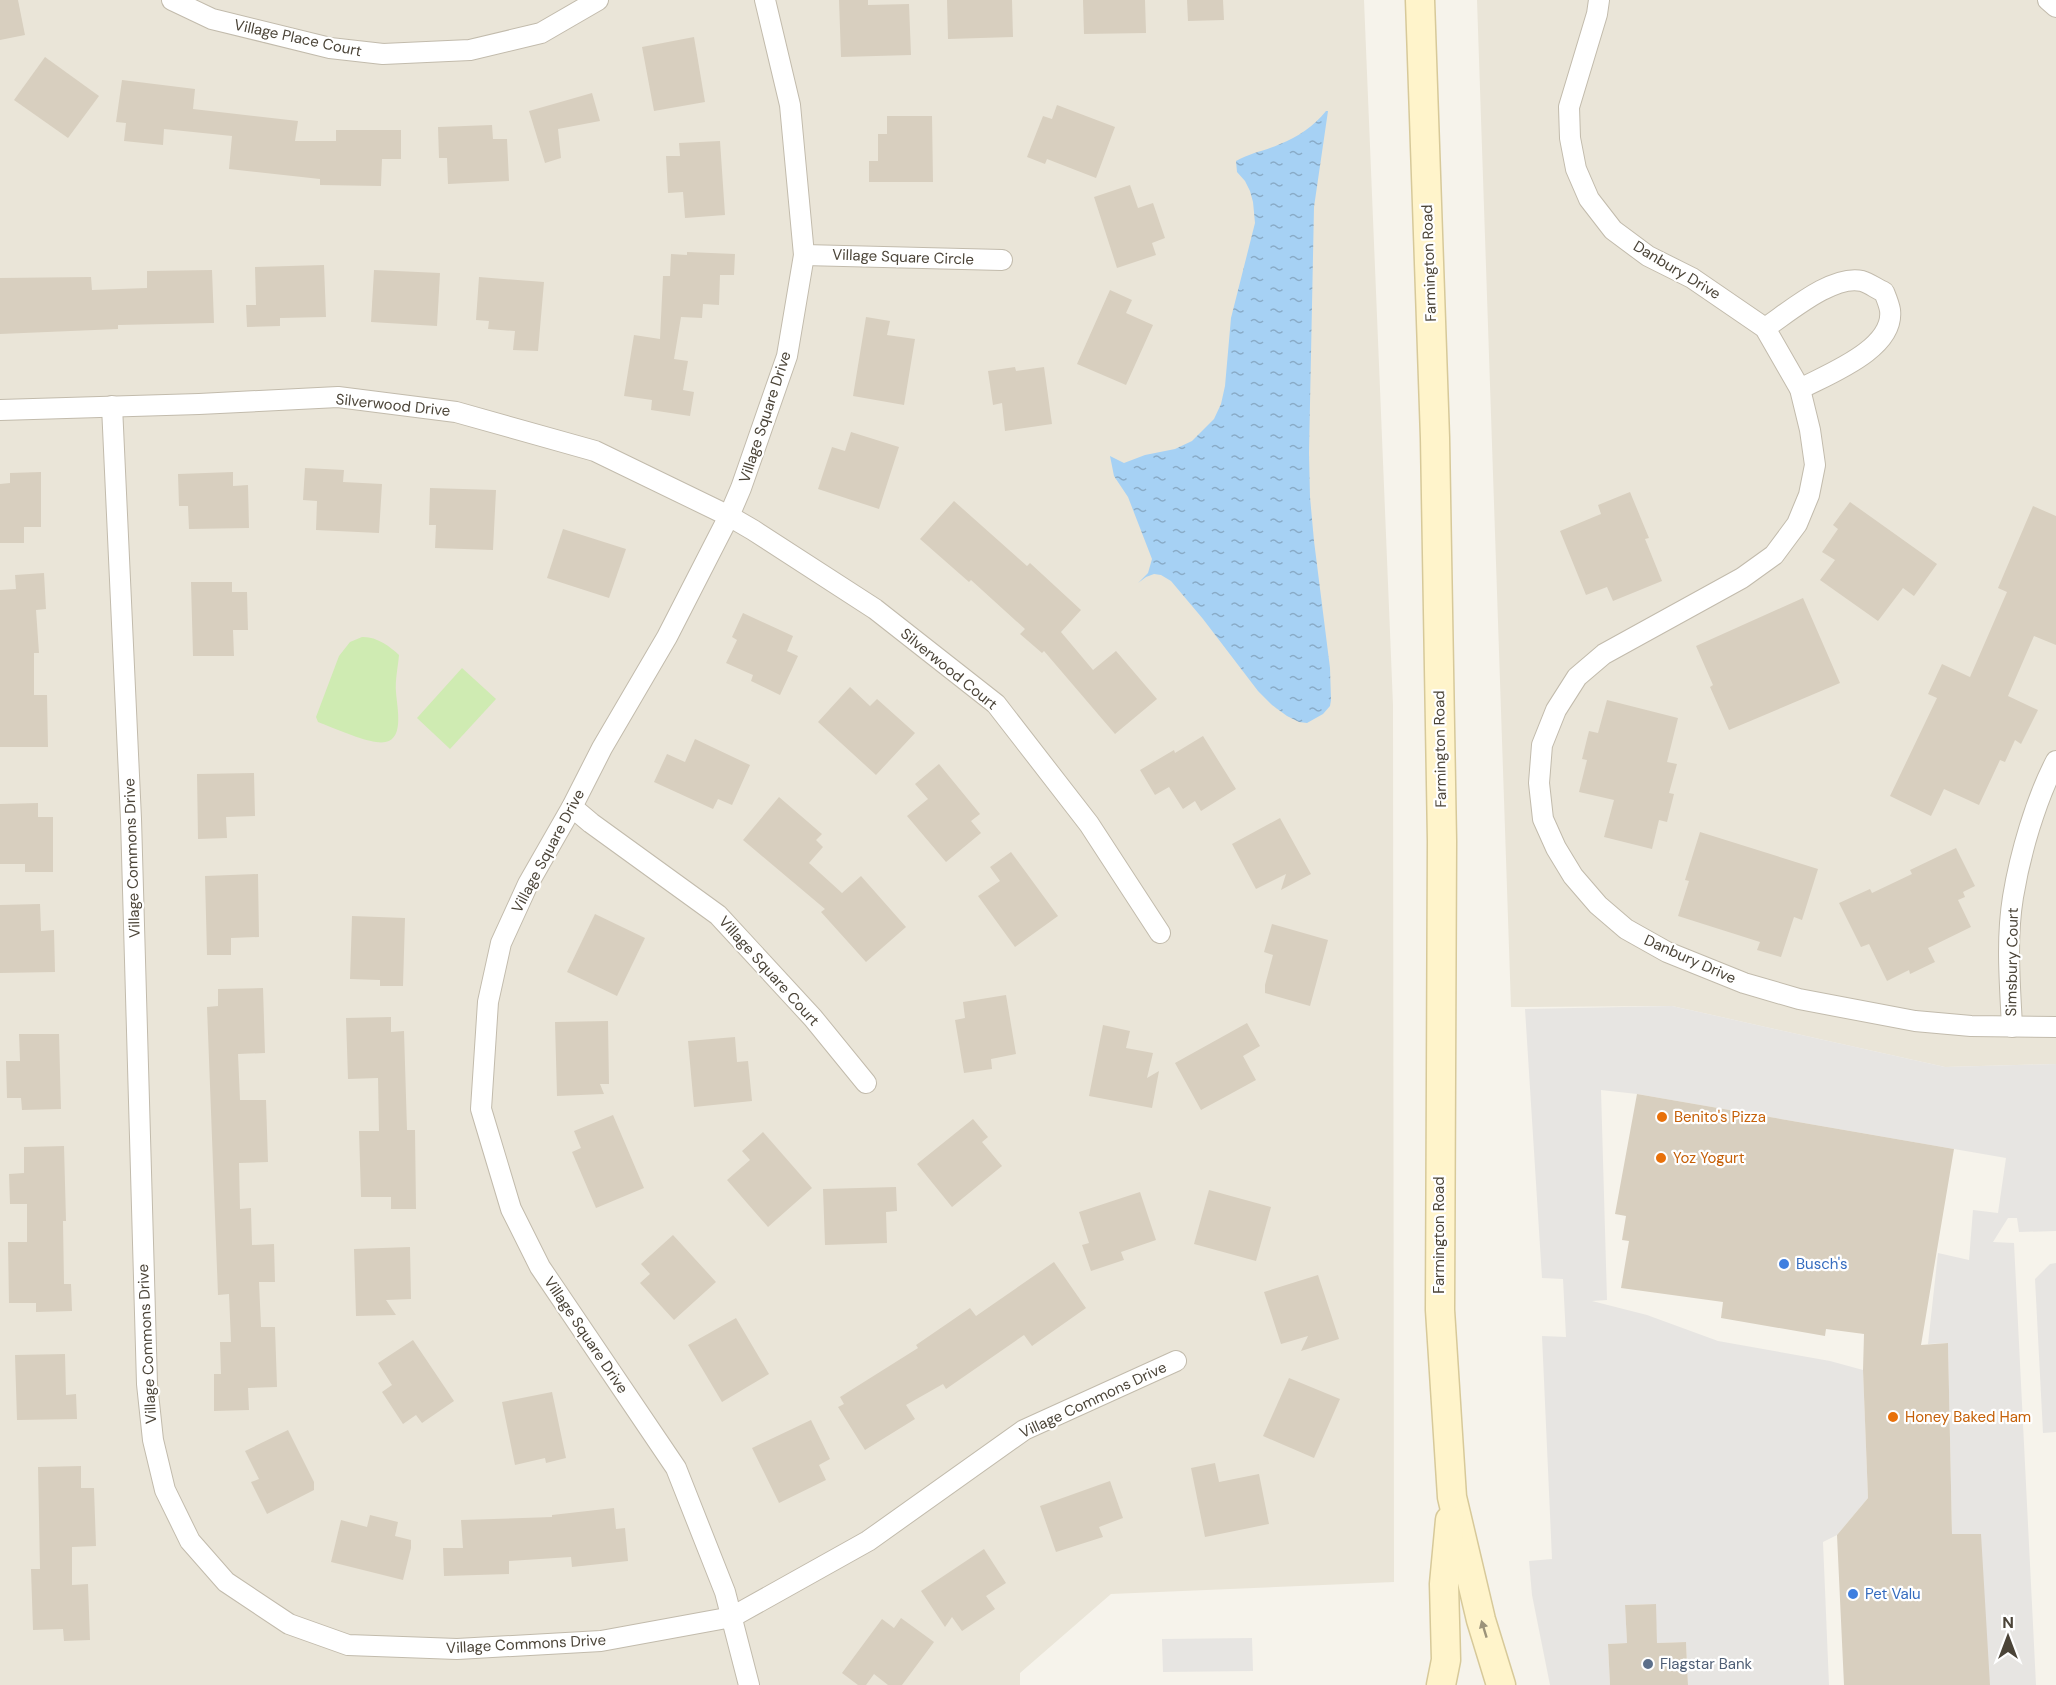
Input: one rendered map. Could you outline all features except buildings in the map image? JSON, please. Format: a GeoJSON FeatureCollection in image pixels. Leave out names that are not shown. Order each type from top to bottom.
{"type":"FeatureCollection","features":[{"type":"Feature","properties":{"kind":"street","name":"Village Place Court"},"geometry":{"type":"LineString","coordinates":[[172,0],[212,19],[330,48],[383,54],[470,50],[541,33],[598,0]]}},
{"type":"Feature","properties":{"kind":"street","name":"Village Square Drive"},"geometry":{"type":"LineString","coordinates":[[749,1685],[725,1592],[676,1468],[540,1267],[511,1209],[481,1109],[488,1002],[501,943],[528,884],[572,807],[590,769],[667,637],[729,516],[787,356],[804,255],[790,105],[765,0]]}},
{"type":"Feature","properties":{"kind":"street","name":"Farmington Road"},"geometry":{"type":"LineString","coordinates":[[1420,0],[1435,438],[1442,829],[1438,1273],[1452,1497],[1444,1584],[1446,1660],[1441,1685]]}},
{"type":"Feature","properties":{"kind":"street","name":"Danbury Drive"},"geometry":{"type":"LineString","coordinates":[[1599,0],[1598,14],[1569,107],[1570,138],[1576,169],[1589,199],[1613,230],[1648,256],[1692,278],[1765,327],[1800,390],[1810,430],[1815,465],[1809,495],[1797,524],[1774,555],[1742,578],[1604,654],[1577,677],[1556,710],[1542,745],[1539,783],[1543,819],[1556,848],[1573,876],[1598,905],[1626,929],[1667,952],[1744,983],[1799,999],[1915,1021],[1971,1026],[2056,1027]]}},
{"type":"Feature","properties":{"kind":"street"},"geometry":{"type":"LineString","coordinates":[[2048,0],[2056,7]]}},
{"type":"Feature","properties":{"kind":"street","name":"Village Square Circle"},"geometry":{"type":"LineString","coordinates":[[804,255],[1002,260]]}},
{"type":"Feature","properties":{"kind":"street"},"geometry":{"type":"LineString","coordinates":[[1765,327],[1815,295],[1842,281],[1862,281],[1884,292],[1890,311],[1885,334],[1869,351],[1800,390]]}},
{"type":"Feature","properties":{"kind":"street","name":"Silverwood Drive"},"geometry":{"type":"LineString","coordinates":[[0,410],[338,397],[456,412],[595,451],[729,516]]}},
{"type":"Feature","properties":{"kind":"street","name":"Village Commons Drive"},"geometry":{"type":"LineString","coordinates":[[112,406],[131,819],[147,1384],[153,1440],[165,1490],[190,1541],[226,1582],[289,1624],[348,1645],[457,1649],[601,1641],[732,1617],[868,1541],[1024,1430],[1176,1361]]}},
{"type":"Feature","properties":{"kind":"street","name":"Silverwood Court"},"geometry":{"type":"LineString","coordinates":[[729,516],[875,609],[996,704],[1089,824],[1160,933]]}},
{"type":"Feature","properties":{"kind":"street","name":"Simsbury Court"},"geometry":{"type":"LineString","coordinates":[[2012,1027],[2009,954],[2013,898],[2022,854],[2044,782],[2056,760]]}},
{"type":"Feature","properties":{"kind":"street","name":"Village Square Court"},"geometry":{"type":"LineString","coordinates":[[572,807],[718,915],[813,1018],[866,1083]]}},
{"type":"Feature","properties":{"kind":"street","name":"Farmington Road"},"geometry":{"type":"LineString","coordinates":[[1452,1497],[1481,1620],[1501,1685]]}},
{"type":"Feature","properties":{"kind":"shaded area"},"geometry":{"type":"Polygon","coordinates":[[[0,0],[1364,0],[1393,705],[1394,1582],[1111,1594],[1020,1673],[1020,1685],[0,1685],[0,0]]]}},
{"type":"Feature","properties":{"kind":"shaded area"},"geometry":{"type":"Polygon","coordinates":[[[1477,0],[2056,0],[2056,1064],[1945,1067],[1672,1006],[1511,1007],[1477,0]]]}},
{"type":"Feature","properties":{"kind":"shaded area"},"geometry":{"type":"Polygon","coordinates":[[[1672,1006],[1945,1067],[2056,1064],[2056,1231],[2019,1232],[2017,1218],[2008,1218],[1993,1242],[2014,1243],[2036,1685],[1990,1685],[1952,1534],[1948,1343],[1928,1344],[1938,1253],[1969,1260],[1973,1210],[1998,1213],[2006,1158],[1637,1094],[1601,1090],[1607,1300],[1592,1301],[1647,1315],[1718,1341],[1830,1361],[1863,1370],[1868,1498],[1837,1535],[1823,1542],[1829,1685],[1688,1685],[1686,1642],[1657,1643],[1655,1604],[1625,1605],[1627,1643],[1608,1644],[1610,1685],[1550,1685],[1532,1595],[1529,1561],[1552,1559],[1542,1336],[1566,1337],[1563,1279],[1542,1278],[1525,1009],[1672,1006]]]}},
{"type":"Feature","properties":{"kind":"shaded area"},"geometry":{"type":"Polygon","coordinates":[[[2056,1263],[2056,1432],[2043,1433],[2035,1279],[2050,1264],[2056,1263]]]}},
{"type":"Feature","properties":{"kind":"shaded area"},"geometry":{"type":"Polygon","coordinates":[[[1252,1638],[1253,1671],[1163,1672],[1162,1639],[1252,1638]]]}},
{"type":"Feature","properties":{"kind":"green space"},"geometry":{"type":"Polygon","coordinates":[[[362,637],[382,642],[399,655],[396,678],[398,725],[392,739],[386,742],[370,741],[355,736],[318,722],[316,717],[339,656],[350,642],[362,637]]]}},
{"type":"Feature","properties":{"kind":"green space"},"geometry":{"type":"Polygon","coordinates":[[[462,668],[496,699],[450,749],[417,718],[462,668]]]}},
{"type":"Feature","properties":{"kind":"water"},"geometry":{"type":"Polygon","coordinates":[[[1328,111],[1314,207],[1309,453],[1310,497],[1330,668],[1331,700],[1330,706],[1323,714],[1307,723],[1287,716],[1258,691],[1171,581],[1154,574],[1138,583],[1148,573],[1152,559],[1128,497],[1114,476],[1110,456],[1124,463],[1145,455],[1175,449],[1192,441],[1214,419],[1221,404],[1225,386],[1231,318],[1255,223],[1250,191],[1237,172],[1236,161],[1293,138],[1311,126],[1328,111]]]}},
{"type":"Feature","properties":{"kind":"place","name":"Benito's Pizza"},"geometry":{"type":"Point","coordinates":[1662,1117]}},
{"type":"Feature","properties":{"kind":"place","name":"Yoz Yogurt"},"geometry":{"type":"Point","coordinates":[1661,1158]}},
{"type":"Feature","properties":{"kind":"place","name":"Busch's"},"geometry":{"type":"Point","coordinates":[1784,1264]}},
{"type":"Feature","properties":{"kind":"place","name":"Honey Baked Ham"},"geometry":{"type":"Point","coordinates":[1893,1417]}},
{"type":"Feature","properties":{"kind":"place","name":"Pet Valu"},"geometry":{"type":"Point","coordinates":[1853,1594]}},
{"type":"Feature","properties":{"kind":"place","name":"Flagstar Bank"},"geometry":{"type":"Point","coordinates":[1648,1664]}}]}
